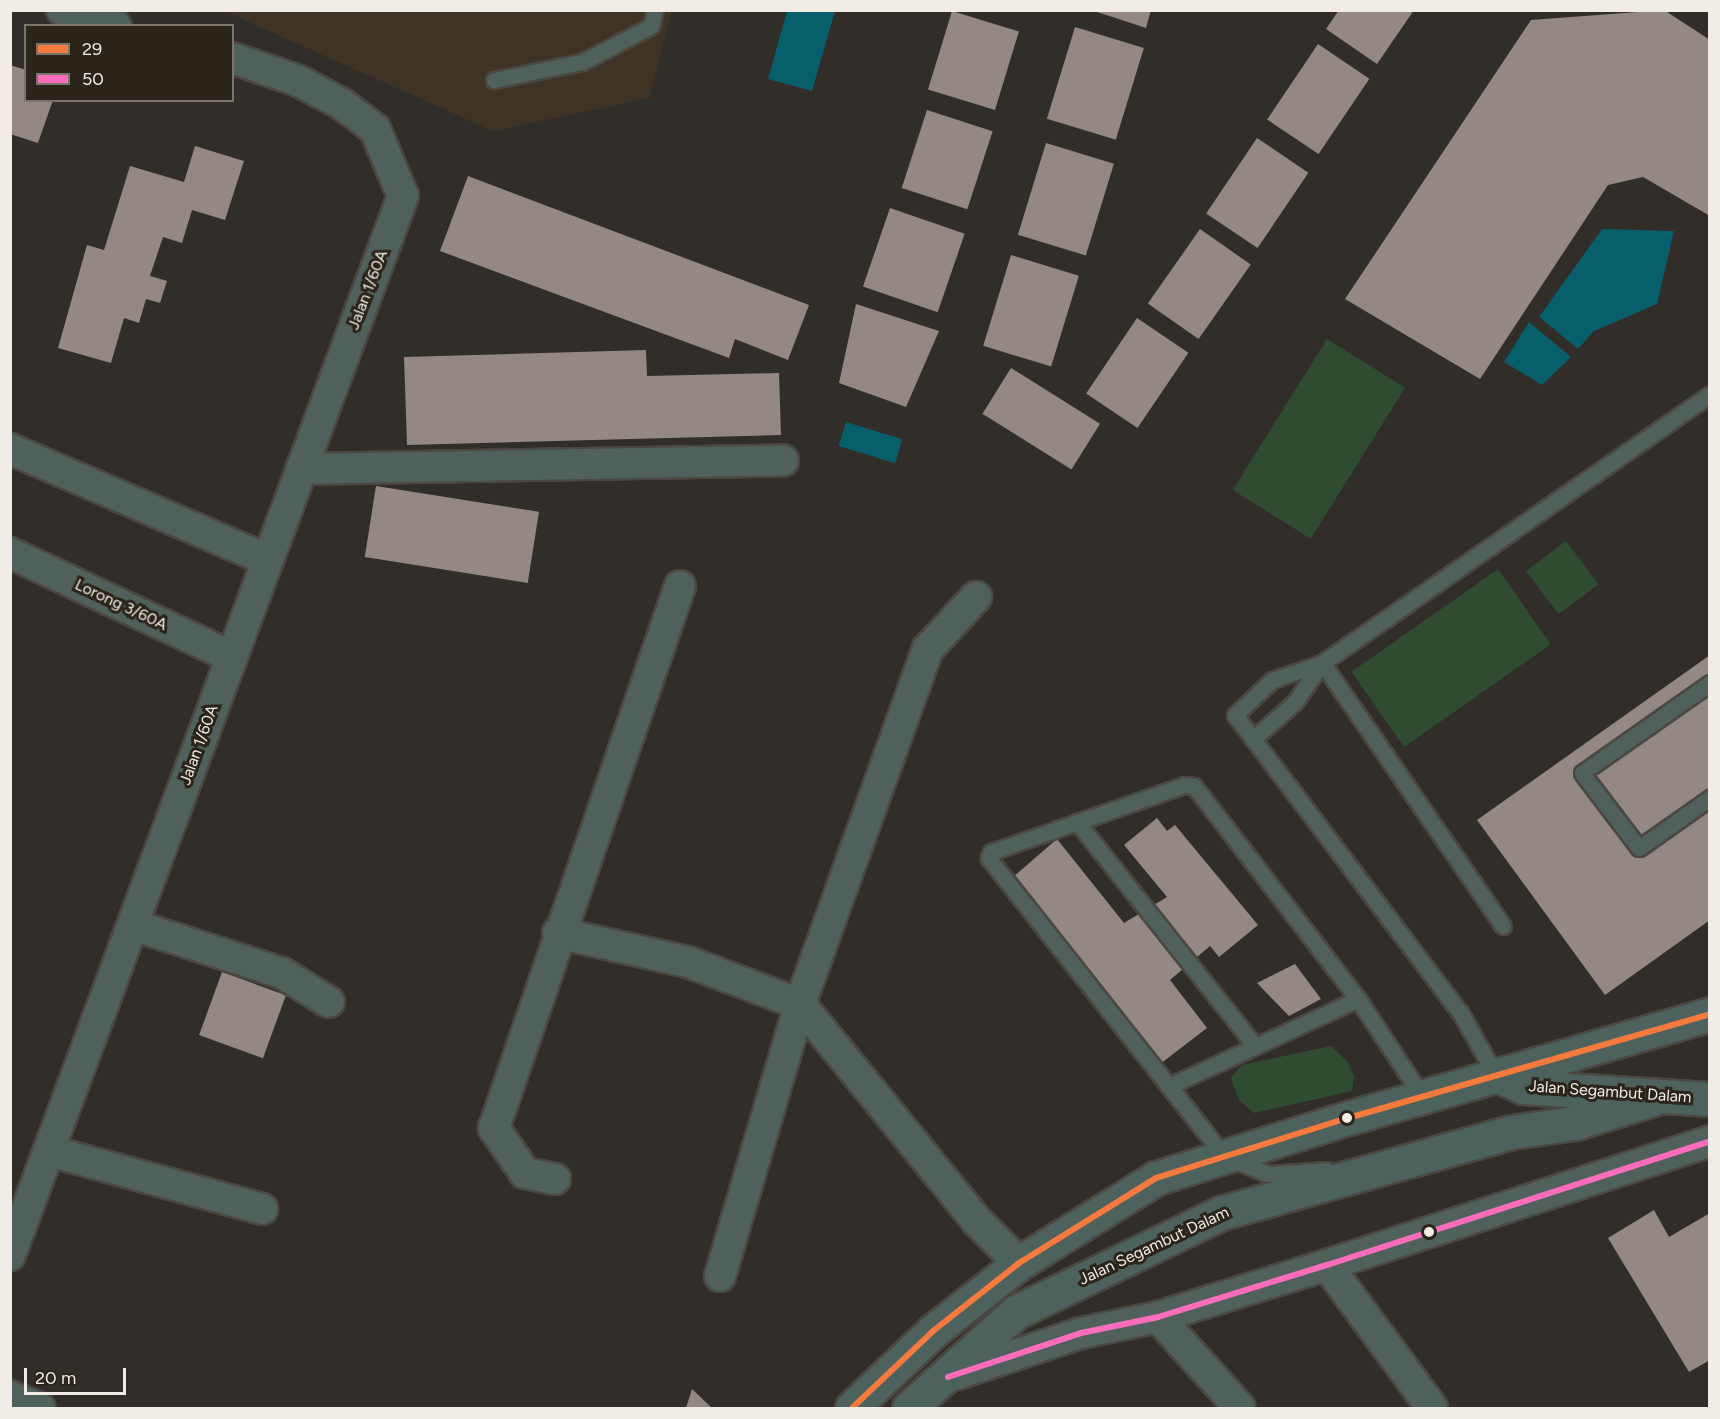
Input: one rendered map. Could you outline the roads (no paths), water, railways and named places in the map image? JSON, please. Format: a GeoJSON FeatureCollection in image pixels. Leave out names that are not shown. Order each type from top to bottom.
{"type":"FeatureCollection","features":[{"type":"Feature","properties":{"kind":"street"},"geometry":{"type":"LineString","coordinates":[[62,10],[109,24]]}},
{"type":"Feature","properties":{"kind":"street","name":"Jalan 1/60A"},"geometry":{"type":"LineString","coordinates":[[12,1247],[404,196],[375,129],[342,104],[299,81],[234,59]]}},
{"type":"Feature","properties":{"kind":"street"},"geometry":{"type":"LineString","coordinates":[[10,449],[268,560]]}},
{"type":"Feature","properties":{"kind":"street"},"geometry":{"type":"LineString","coordinates":[[301,470],[783,461]]}},
{"type":"Feature","properties":{"kind":"street","name":"Lorong 3/60A"},"geometry":{"type":"LineString","coordinates":[[10,553],[232,657]]}},
{"type":"Feature","properties":{"kind":"street"},"geometry":{"type":"LineString","coordinates":[[555,1179],[525,1173],[494,1128],[558,933],[680,586]]}},
{"type":"Feature","properties":{"kind":"street"},"geometry":{"type":"LineString","coordinates":[[720,1276],[800,1004],[928,649],[976,597]]}},
{"type":"Feature","properties":{"kind":"street"},"geometry":{"type":"LineString","coordinates":[[133,925],[282,974],[329,1002]]}},
{"type":"Feature","properties":{"kind":"street"},"geometry":{"type":"LineString","coordinates":[[558,933],[688,962],[800,1004],[978,1222],[1019,1263]]}},
{"type":"Feature","properties":{"kind":"street"},"geometry":{"type":"LineString","coordinates":[[852,1408],[933,1331],[1019,1263],[1156,1178],[1495,1074],[1710,1014]]}},
{"type":"Feature","properties":{"kind":"street","name":"Jalan Segambut Dalam"},"geometry":{"type":"LineString","coordinates":[[1495,1074],[1523,1087],[1710,1099]]}},
{"type":"Feature","properties":{"kind":"street","name":"Jalan Segambut Dalam"},"geometry":{"type":"LineString","coordinates":[[909,1408],[948,1377],[1016,1312],[1221,1213],[1511,1132],[1575,1123],[1662,1096]]}},
{"type":"Feature","properties":{"kind":"street"},"geometry":{"type":"LineString","coordinates":[[948,1377],[1081,1333],[1158,1317],[1327,1265],[1710,1141]]}},
{"type":"Feature","properties":{"kind":"street"},"geometry":{"type":"LineString","coordinates":[[49,1150],[262,1209]]}},
{"type":"Feature","properties":{"kind":"street"},"geometry":{"type":"LineString","coordinates":[[1327,1265],[1432,1408]]}},
{"type":"Feature","properties":{"kind":"street"},"geometry":{"type":"LineString","coordinates":[[1158,1317],[1240,1408]]}},
{"type":"Feature","properties":{"kind":"street"},"geometry":{"type":"LineString","coordinates":[[10,1396],[40,1408]]}},
{"type":"Feature","properties":{"kind":"lane"},"geometry":{"type":"LineString","coordinates":[[494,80],[582,62],[651,26],[656,10]]}},
{"type":"Feature","properties":{"kind":"lane"},"geometry":{"type":"LineString","coordinates":[[1495,1074],[1460,1012],[1235,715],[1272,680],[1322,663],[1710,394]]}},
{"type":"Feature","properties":{"kind":"lane"},"geometry":{"type":"LineString","coordinates":[[1253,739],[1295,702],[1322,663]]}},
{"type":"Feature","properties":{"kind":"lane"},"geometry":{"type":"LineString","coordinates":[[1322,663],[1503,926]]}},
{"type":"Feature","properties":{"kind":"lane"},"geometry":{"type":"LineString","coordinates":[[1708,686],[1582,773],[1639,848],[1710,798]]}},
{"type":"Feature","properties":{"kind":"lane"},"geometry":{"type":"LineString","coordinates":[[1408,1161],[1268,1174],[1224,1156],[1172,1085],[989,858],[991,852],[1077,822],[1194,786],[1358,999],[1422,1096]]}},
{"type":"Feature","properties":{"kind":"lane"},"geometry":{"type":"LineString","coordinates":[[1077,822],[1255,1046]]}},
{"type":"Feature","properties":{"kind":"lane"},"geometry":{"type":"LineString","coordinates":[[1172,1085],[1358,999]]}},
{"type":"Feature","properties":{"kind":"water"},"geometry":{"type":"Polygon","coordinates":[[[787,11],[835,11],[812,91],[768,79],[787,11]]]}},
{"type":"Feature","properties":{"kind":"water"},"geometry":{"type":"Polygon","coordinates":[[[1602,229],[1674,231],[1657,304],[1594,331],[1578,349],[1539,317],[1602,229]]]}},
{"type":"Feature","properties":{"kind":"water"},"geometry":{"type":"Polygon","coordinates":[[[1529,322],[1571,357],[1542,385],[1504,362],[1529,322]]]}},
{"type":"Feature","properties":{"kind":"water"},"geometry":{"type":"Polygon","coordinates":[[[846,422],[902,439],[895,463],[839,446],[846,422]]]}}]}
